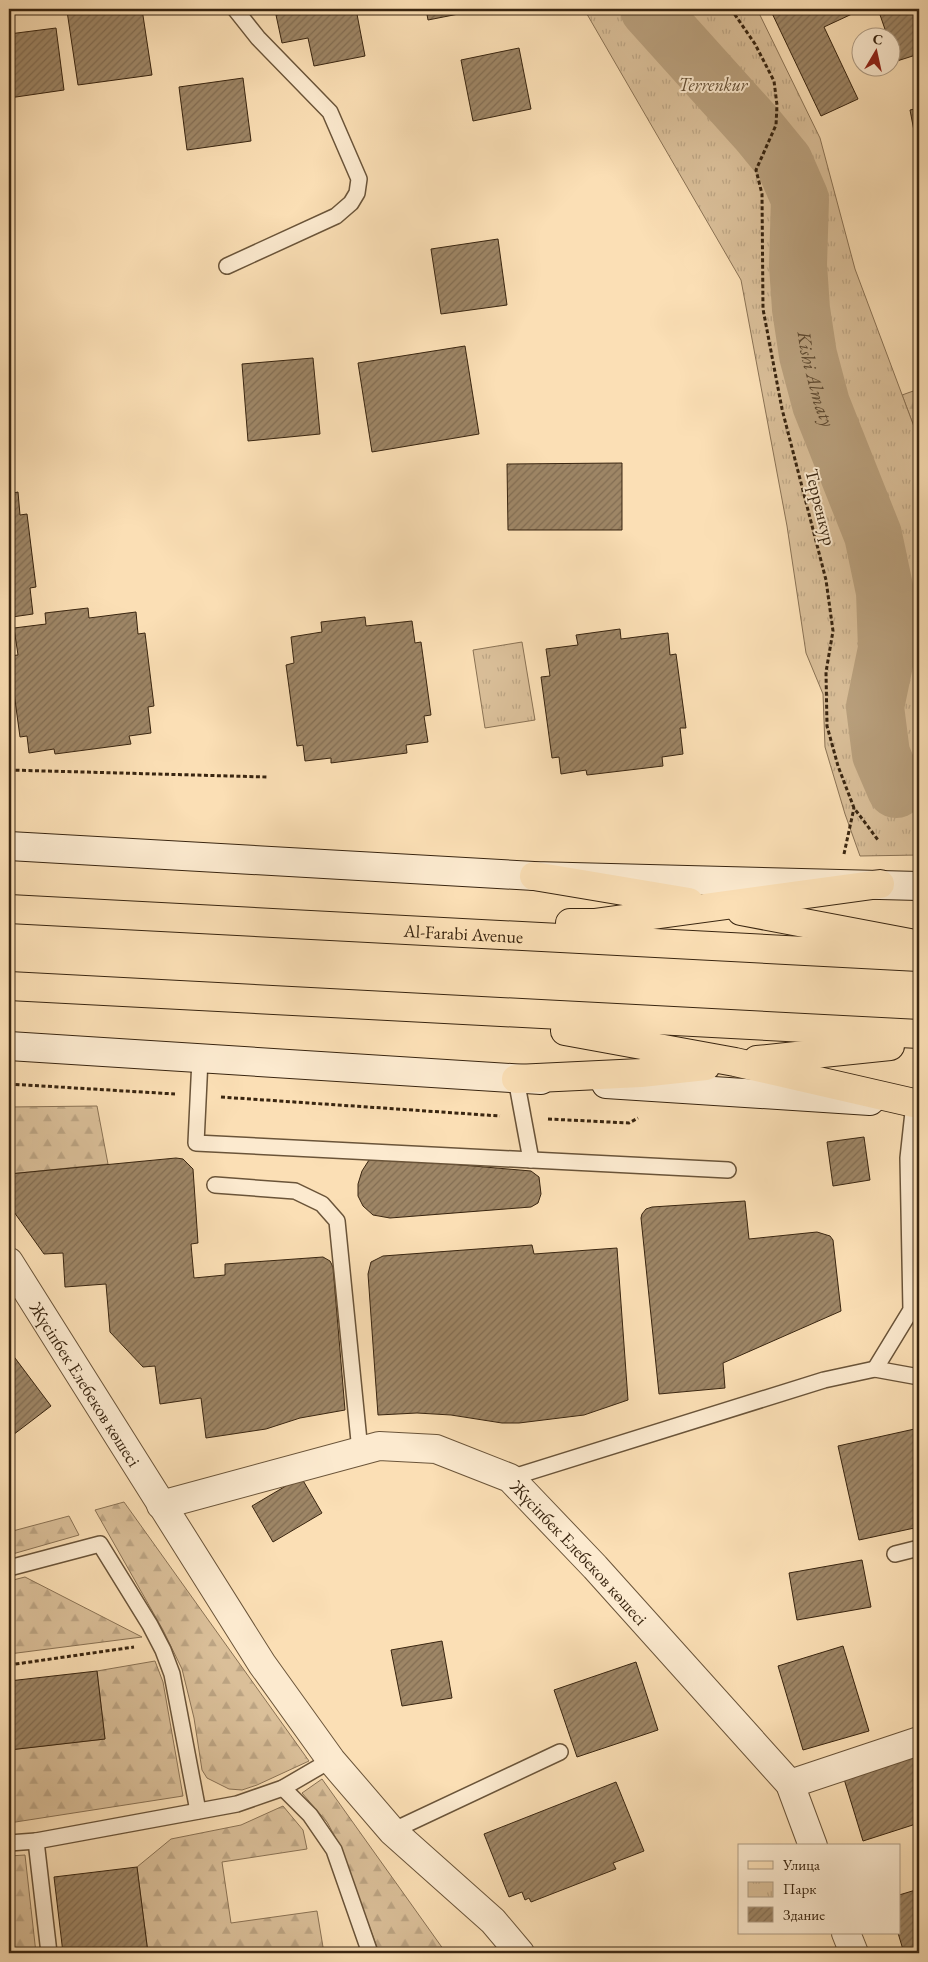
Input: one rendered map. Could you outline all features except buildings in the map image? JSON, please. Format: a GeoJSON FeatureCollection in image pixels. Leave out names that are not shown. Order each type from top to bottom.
{"type":"FeatureCollection","features":[{"type":"Feature","properties":{"kind":"main road"},"geometry":{"type":"LineString","coordinates":[[534,876],[919,944]]}},
{"type":"Feature","properties":{"kind":"main road"},"geometry":{"type":"LineString","coordinates":[[346,926],[594,923],[880,884]]}},
{"type":"Feature","properties":{"kind":"main road","name":"Al-Farabi Avenue"},"geometry":{"type":"LineString","coordinates":[[9,909],[919,957]]}},
{"type":"Feature","properties":{"kind":"main road"},"geometry":{"type":"LineString","coordinates":[[9,986],[919,1034]]}},
{"type":"Feature","properties":{"kind":"main road"},"geometry":{"type":"LineString","coordinates":[[343,1004],[587,1034],[735,1062],[917,1104]]}},
{"type":"Feature","properties":{"kind":"main road"},"geometry":{"type":"LineString","coordinates":[[516,1079],[641,1072],[919,1044]]}},
{"type":"Feature","properties":{"kind":"street"},"geometry":{"type":"LineString","coordinates":[[9,846],[534,876],[919,886]]}},
{"type":"Feature","properties":{"kind":"street"},"geometry":{"type":"LineString","coordinates":[[9,1046],[917,1104]]}},
{"type":"Feature","properties":{"kind":"street","name":"Жүсіпбек Елебеков көшесі"},"geometry":{"type":"LineString","coordinates":[[9,1262],[262,1664],[331,1760],[392,1831],[493,1920],[520,1953]]}},
{"type":"Feature","properties":{"kind":"street","name":"Жүсіпбек Елебеков көшесі"},"geometry":{"type":"LineString","coordinates":[[161,1506],[379,1446],[436,1449],[510,1478],[595,1567],[790,1784],[812,1844]]}},
{"type":"Feature","properties":{"kind":"street"},"geometry":{"type":"LineString","coordinates":[[790,1784],[919,1741]]}},
{"type":"Feature","properties":{"kind":"street"},"geometry":{"type":"LineString","coordinates":[[846,1934],[854,1953]]}},
{"type":"Feature","properties":{"kind":"lane"},"geometry":{"type":"LineString","coordinates":[[226,266],[336,216],[351,203],[357,193],[359,179],[330,112],[258,38],[235,9]]}},
{"type":"Feature","properties":{"kind":"lane"},"geometry":{"type":"LineString","coordinates":[[200,1058],[196,1143],[728,1170]]}},
{"type":"Feature","properties":{"kind":"lane"},"geometry":{"type":"LineString","coordinates":[[516,1079],[531,1160]]}},
{"type":"Feature","properties":{"kind":"lane"},"geometry":{"type":"LineString","coordinates":[[875,1370],[912,1310],[908,1158],[917,1104]]}},
{"type":"Feature","properties":{"kind":"lane"},"geometry":{"type":"LineString","coordinates":[[215,1185],[295,1191],[322,1204],[337,1221],[360,1451]]}},
{"type":"Feature","properties":{"kind":"lane"},"geometry":{"type":"LineString","coordinates":[[510,1478],[824,1380],[875,1370],[919,1377]]}},
{"type":"Feature","properties":{"kind":"lane"},"geometry":{"type":"LineString","coordinates":[[9,1568],[100,1544],[159,1643],[172,1674],[198,1811]]}},
{"type":"Feature","properties":{"kind":"lane"},"geometry":{"type":"LineString","coordinates":[[895,1554],[919,1548]]}},
{"type":"Feature","properties":{"kind":"lane"},"geometry":{"type":"LineString","coordinates":[[392,1831],[560,1752]]}},
{"type":"Feature","properties":{"kind":"lane"},"geometry":{"type":"LineString","coordinates":[[9,1844],[237,1804],[283,1788],[331,1760]]}},
{"type":"Feature","properties":{"kind":"lane"},"geometry":{"type":"LineString","coordinates":[[283,1788],[310,1815],[334,1850],[370,1953]]}},
{"type":"Feature","properties":{"kind":"lane"},"geometry":{"type":"LineString","coordinates":[[36,1840],[49,1953]]}},
{"type":"Feature","properties":{"kind":"path","name":"Терренкур"},"geometry":{"type":"LineString","coordinates":[[731,9],[755,44],[774,80],[777,105],[776,125],[756,170],[762,194],[763,309],[782,408],[826,580],[833,631],[826,672],[827,726],[838,766],[854,808],[878,840]]}},
{"type":"Feature","properties":{"kind":"path"},"geometry":{"type":"LineString","coordinates":[[9,770],[267,777]]}},
{"type":"Feature","properties":{"kind":"path"},"geometry":{"type":"LineString","coordinates":[[841,863],[854,808]]}},
{"type":"Feature","properties":{"kind":"path"},"geometry":{"type":"LineString","coordinates":[[9,1665],[159,1643]]}},
{"type":"Feature","properties":{"kind":"green space","name":"Terrenkur"},"geometry":{"type":"Polygon","coordinates":[[[584,9],[757,9],[820,138],[855,269],[919,440],[919,855],[860,856],[825,747],[823,694],[806,653],[787,526],[741,280],[584,9]]]}},
{"type":"Feature","properties":{"kind":"green space"},"geometry":{"type":"Polygon","coordinates":[[[919,389],[919,440],[902,395],[919,389]]]}},
{"type":"Feature","properties":{"kind":"green space"},"geometry":{"type":"Polygon","coordinates":[[[522,642],[535,720],[485,728],[473,650],[522,642]]]}},
{"type":"Feature","properties":{"kind":"green space"},"geometry":{"type":"Polygon","coordinates":[[[97,1106],[108,1164],[9,1174],[9,1107],[97,1106]]]}},
{"type":"Feature","properties":{"kind":"green space"},"geometry":{"type":"Polygon","coordinates":[[[124,1502],[309,1761],[242,1790],[229,1789],[207,1778],[202,1770],[194,1718],[182,1669],[163,1630],[95,1510],[124,1502]]]}},
{"type":"Feature","properties":{"kind":"green space"},"geometry":{"type":"Polygon","coordinates":[[[69,1516],[79,1535],[9,1555],[9,1532],[69,1516]]]}},
{"type":"Feature","properties":{"kind":"green space"},"geometry":{"type":"Polygon","coordinates":[[[25,1577],[142,1637],[9,1654],[9,1581],[25,1577]]]}},
{"type":"Feature","properties":{"kind":"green space"},"geometry":{"type":"Polygon","coordinates":[[[155,1661],[163,1682],[183,1796],[9,1823],[9,1750],[105,1739],[97,1671],[155,1661]]]}},
{"type":"Feature","properties":{"kind":"green space"},"geometry":{"type":"Polygon","coordinates":[[[322,1779],[446,1953],[379,1953],[339,1844],[327,1822],[302,1793],[322,1779]]]}},
{"type":"Feature","properties":{"kind":"green space"},"geometry":{"type":"Polygon","coordinates":[[[283,1806],[303,1830],[307,1849],[222,1862],[231,1923],[317,1911],[324,1953],[148,1953],[137,1867],[171,1839],[241,1825],[283,1806]]]}},
{"type":"Feature","properties":{"kind":"green space"},"geometry":{"type":"Polygon","coordinates":[[[25,1855],[36,1953],[9,1953],[9,1856],[25,1855]]]}},
{"type":"Feature","properties":{"kind":"waterway","name":"Kіshі Almaty"},"geometry":{"type":"LineString","coordinates":[[649,9],[757,129],[784,162],[800,199],[798,265],[801,309],[808,355],[821,404],[873,535],[885,592],[887,649],[875,707],[881,754],[896,789]]}}]}
